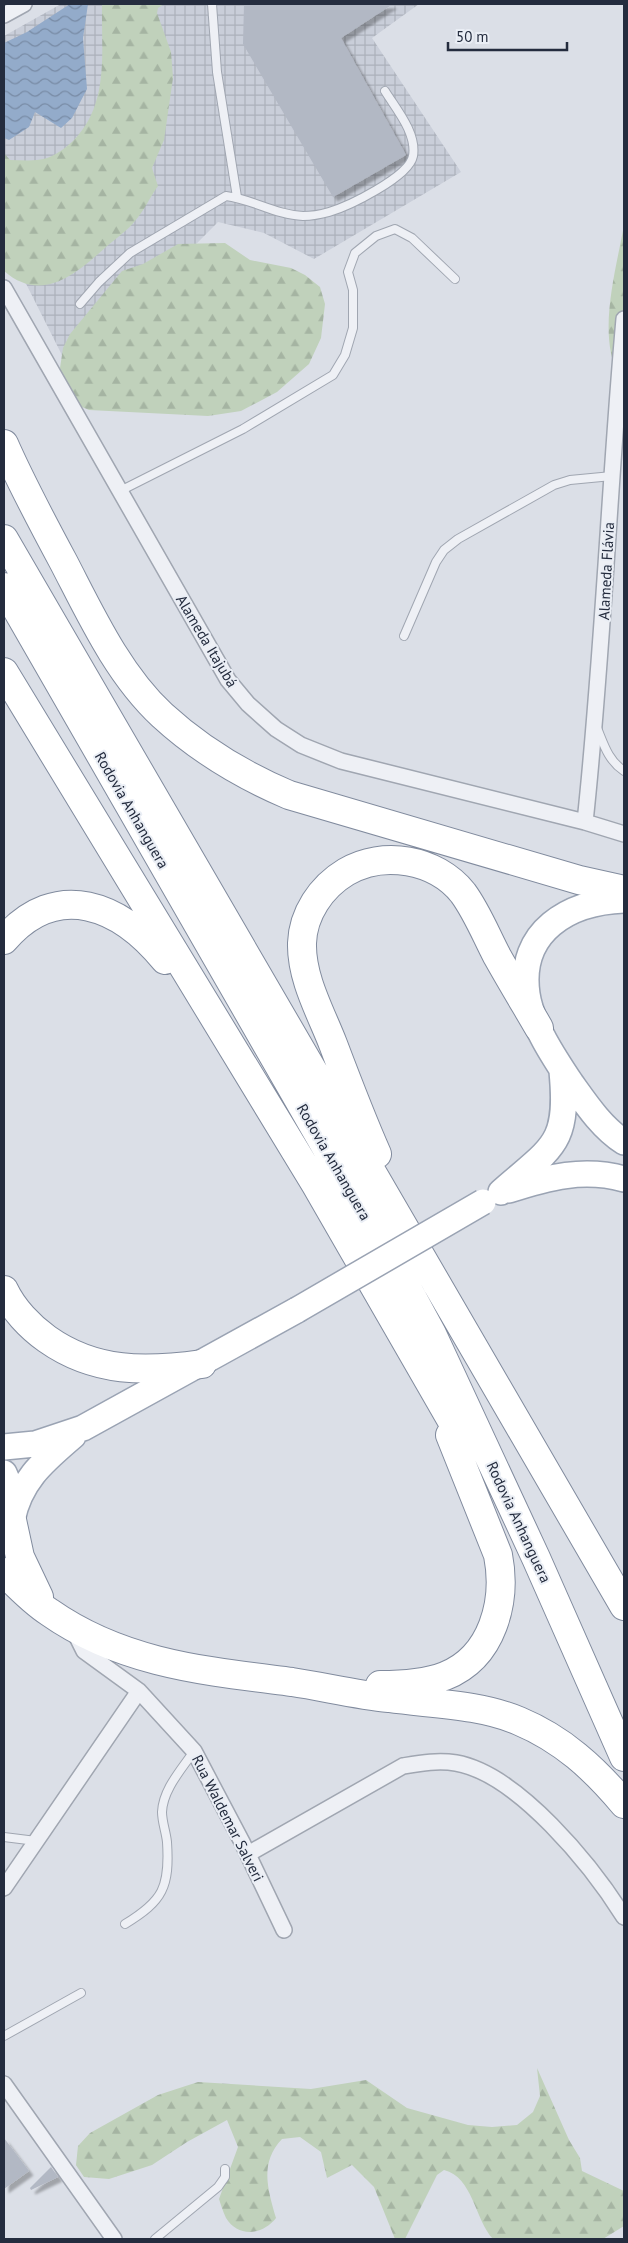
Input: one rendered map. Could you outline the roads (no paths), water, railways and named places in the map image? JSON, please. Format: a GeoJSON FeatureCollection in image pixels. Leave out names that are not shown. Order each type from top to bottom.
{"type":"FeatureCollection","features":[{"type":"Feature","properties":{"kind":"highway"},"geometry":{"type":"LineString","coordinates":[[4,444],[101,635],[130,677],[161,714],[211,755],[250,778],[289,796],[579,880],[624,890]]}},
{"type":"Feature","properties":{"kind":"highway","name":"Rodovia Anhanguera"},"geometry":{"type":"LineString","coordinates":[[4,539],[431,1277],[624,1606]]}},
{"type":"Feature","properties":{"kind":"highway","name":"Rodovia Anhanguera"},"geometry":{"type":"LineString","coordinates":[[4,587],[432,1334],[536,1558],[624,1757]]}},
{"type":"Feature","properties":{"kind":"highway"},"geometry":{"type":"LineString","coordinates":[[4,672],[316,1185],[418,1363],[536,1558]]}},
{"type":"Feature","properties":{"kind":"highway"},"geometry":{"type":"LineString","coordinates":[[431,1277],[370,1139],[312,992],[304,962],[302,944],[310,912],[320,893],[336,878],[353,868],[370,862],[408,861],[441,873],[456,885],[467,899],[539,1028]]}},
{"type":"Feature","properties":{"kind":"highway"},"geometry":{"type":"LineString","coordinates":[[4,940],[25,920],[53,908],[79,905],[108,912],[122,919],[144,936],[216,1023]]}},
{"type":"Feature","properties":{"kind":"highway"},"geometry":{"type":"LineString","coordinates":[[4,1290],[26,1321],[39,1334],[82,1359],[103,1366],[139,1370],[202,1364]]}},
{"type":"Feature","properties":{"kind":"highway"},"geometry":{"type":"LineString","coordinates":[[293,1682],[402,1685],[432,1680],[461,1668],[474,1656],[495,1622],[502,1591],[498,1555],[461,1460],[418,1363]]}},
{"type":"Feature","properties":{"kind":"highway"},"geometry":{"type":"LineString","coordinates":[[10,1516],[20,1557],[28,1578],[47,1612]]}},
{"type":"Feature","properties":{"kind":"highway"},"geometry":{"type":"LineString","coordinates":[[4,1572],[47,1612],[77,1630],[129,1652],[170,1665],[224,1675],[293,1682],[378,1697],[483,1710],[518,1721],[554,1739],[574,1752],[600,1775],[624,1804]]}},
{"type":"Feature","properties":{"kind":"main road"},"geometry":{"type":"LineString","coordinates":[[624,900],[603,900],[576,909],[549,924],[539,936],[530,956],[526,977],[527,996],[539,1028],[562,1069],[588,1107],[615,1137],[624,1142]]}},
{"type":"Feature","properties":{"kind":"main road"},"geometry":{"type":"LineString","coordinates":[[4,1447],[35,1444],[82,1428],[202,1364],[492,1197],[548,1150],[559,1134],[564,1114],[562,1069]]}},
{"type":"Feature","properties":{"kind":"main road"},"geometry":{"type":"LineString","coordinates":[[492,1197],[568,1174],[597,1173],[624,1179]]}},
{"type":"Feature","properties":{"kind":"main road"},"geometry":{"type":"LineString","coordinates":[[10,1516],[29,1478],[46,1459],[82,1428]]}},
{"type":"Feature","properties":{"kind":"main road"},"geometry":{"type":"LineString","coordinates":[[4,1473],[10,1516]]}},
{"type":"Feature","properties":{"kind":"street"},"geometry":{"type":"LineString","coordinates":[[4,15],[24,4]]}},
{"type":"Feature","properties":{"kind":"street","name":"Alameda Itajubá"},"geometry":{"type":"LineString","coordinates":[[4,288],[228,680],[248,704],[276,729],[301,745],[340,761],[585,822],[624,834]]}},
{"type":"Feature","properties":{"kind":"street","name":"Alameda Flávia"},"geometry":{"type":"LineString","coordinates":[[585,822],[596,725],[624,320]]}},
{"type":"Feature","properties":{"kind":"street","name":"Rua Waldemar Salveri"},"geometry":{"type":"LineString","coordinates":[[77,1630],[77,1637],[84,1651],[139,1691],[194,1751],[248,1854],[284,1930]]}},
{"type":"Feature","properties":{"kind":"street"},"geometry":{"type":"LineString","coordinates":[[4,1888],[139,1691]]}},
{"type":"Feature","properties":{"kind":"street"},"geometry":{"type":"LineString","coordinates":[[248,1854],[403,1766],[429,1761],[456,1763],[478,1770],[498,1782],[522,1799],[562,1835],[624,1917]]}},
{"type":"Feature","properties":{"kind":"street"},"geometry":{"type":"LineString","coordinates":[[4,2084],[114,2239]]}},
{"type":"Feature","properties":{"kind":"lane"},"geometry":{"type":"LineString","coordinates":[[212,4],[217,72],[238,197]]}},
{"type":"Feature","properties":{"kind":"lane"},"geometry":{"type":"LineString","coordinates":[[80,304],[99,282],[130,253],[220,198],[226,196],[238,197],[284,214],[304,216],[328,212],[354,201],[401,174],[413,157],[413,138],[385,91]]}},
{"type":"Feature","properties":{"kind":"lane"},"geometry":{"type":"LineString","coordinates":[[120,491],[243,429],[332,375],[345,355],[354,328],[353,290],[348,272],[355,253],[376,236],[395,229],[412,238],[455,279]]}},
{"type":"Feature","properties":{"kind":"lane"},"geometry":{"type":"LineString","coordinates":[[404,636],[436,562],[444,550],[458,539],[554,485],[570,480],[612,476]]}},
{"type":"Feature","properties":{"kind":"lane"},"geometry":{"type":"LineString","coordinates":[[596,725],[608,756],[624,772]]}},
{"type":"Feature","properties":{"kind":"lane"},"geometry":{"type":"LineString","coordinates":[[125,1924],[150,1909],[163,1888],[168,1872],[162,1812],[167,1792],[194,1751]]}},
{"type":"Feature","properties":{"kind":"lane"},"geometry":{"type":"LineString","coordinates":[[4,1838],[36,1841]]}},
{"type":"Feature","properties":{"kind":"lane"},"geometry":{"type":"LineString","coordinates":[[4,2036],[81,1993]]}},
{"type":"Feature","properties":{"kind":"lane"},"geometry":{"type":"LineString","coordinates":[[154,2239],[218,2186],[225,2176],[225,2169]]}},
{"type":"Feature","properties":{"kind":"water"},"geometry":{"type":"Polygon","coordinates":[[[70,4],[88,4],[83,38],[87,89],[72,118],[61,128],[35,112],[29,127],[9,140],[4,138],[4,43],[27,32],[70,4]]]}}]}
